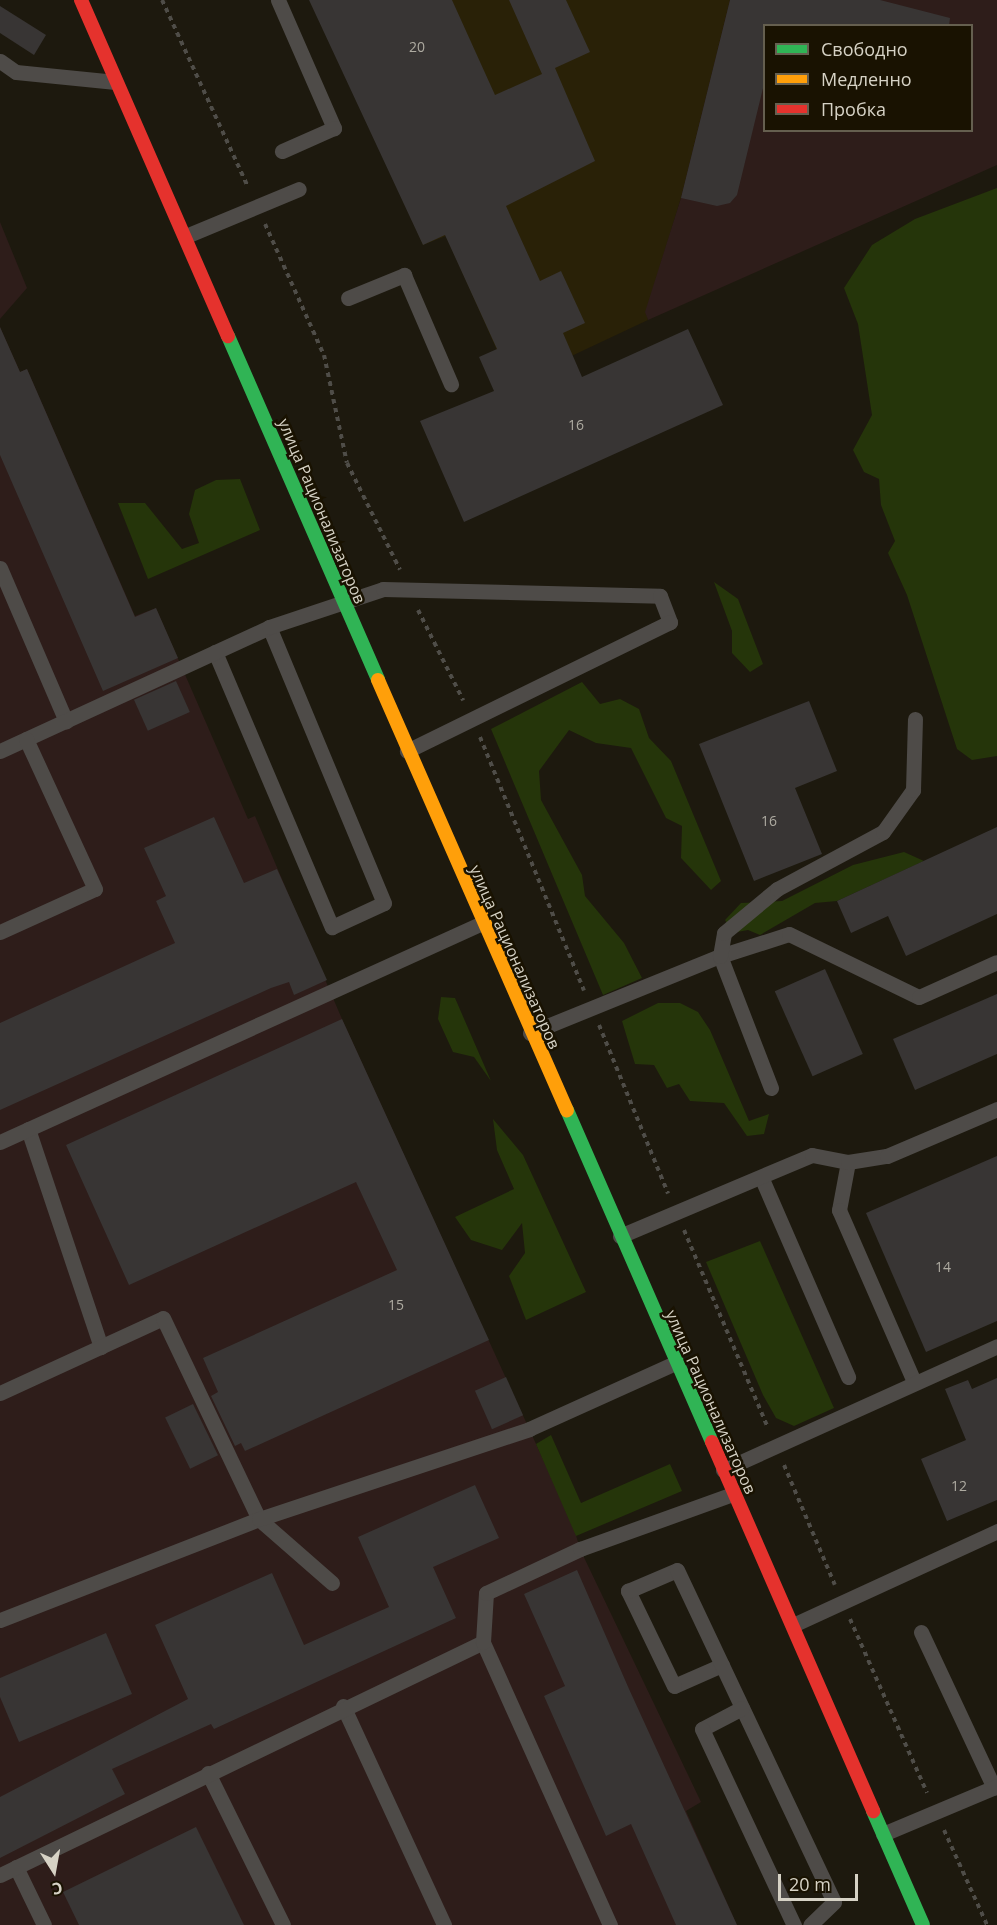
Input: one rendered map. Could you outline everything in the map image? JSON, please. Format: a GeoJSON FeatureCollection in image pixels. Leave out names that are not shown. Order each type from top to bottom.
{"type":"FeatureCollection","features":[{"type":"Feature","properties":{"kind":"main road","name":"улица Рационализаторов"},"geometry":{"type":"LineString","coordinates":[[81,0],[186,236],[530,1033],[733,1494],[794,1625],[923,1925]]}},
{"type":"Feature","properties":{"kind":"lane"},"geometry":{"type":"LineString","coordinates":[[278,0],[334,128],[282,151]]}},
{"type":"Feature","properties":{"kind":"lane"},"geometry":{"type":"LineString","coordinates":[[0,61],[16,72],[117,82]]}},
{"type":"Feature","properties":{"kind":"lane"},"geometry":{"type":"LineString","coordinates":[[186,236],[299,189]]}},
{"type":"Feature","properties":{"kind":"lane"},"geometry":{"type":"LineString","coordinates":[[348,298],[404,275],[451,384]]}},
{"type":"Feature","properties":{"kind":"lane"},"geometry":{"type":"LineString","coordinates":[[0,568],[66,721]]}},
{"type":"Feature","properties":{"kind":"lane"},"geometry":{"type":"LineString","coordinates":[[0,751],[269,627],[383,589],[408,591],[441,588],[660,596],[670,622],[407,751]]}},
{"type":"Feature","properties":{"kind":"lane"},"geometry":{"type":"LineString","coordinates":[[215,652],[332,927],[384,903],[269,627]]}},
{"type":"Feature","properties":{"kind":"lane"},"geometry":{"type":"LineString","coordinates":[[771,1088],[720,956],[724,933],[777,889],[883,832],[914,790],[915,719]]}},
{"type":"Feature","properties":{"kind":"lane"},"geometry":{"type":"LineString","coordinates":[[0,932],[95,889],[26,739]]}},
{"type":"Feature","properties":{"kind":"lane"},"geometry":{"type":"LineString","coordinates":[[0,1142],[482,923]]}},
{"type":"Feature","properties":{"kind":"lane"},"geometry":{"type":"LineString","coordinates":[[530,1033],[720,956],[789,934],[919,998],[997,962]]}},
{"type":"Feature","properties":{"kind":"lane"},"geometry":{"type":"LineString","coordinates":[[620,1236],[762,1179],[812,1155],[848,1162],[887,1156],[997,1109]]}},
{"type":"Feature","properties":{"kind":"lane"},"geometry":{"type":"LineString","coordinates":[[28,1129],[101,1347]]}},
{"type":"Feature","properties":{"kind":"lane"},"geometry":{"type":"LineString","coordinates":[[848,1162],[839,1210],[914,1382]]}},
{"type":"Feature","properties":{"kind":"lane"},"geometry":{"type":"LineString","coordinates":[[762,1179],[848,1377]]}},
{"type":"Feature","properties":{"kind":"lane"},"geometry":{"type":"LineString","coordinates":[[0,1393],[164,1318],[258,1519],[332,1583]]}},
{"type":"Feature","properties":{"kind":"lane"},"geometry":{"type":"LineString","coordinates":[[723,1470],[997,1346]]}},
{"type":"Feature","properties":{"kind":"lane"},"geometry":{"type":"LineString","coordinates":[[0,1620],[258,1519],[530,1429],[675,1363]]}},
{"type":"Feature","properties":{"kind":"lane"},"geometry":{"type":"LineString","coordinates":[[610,1925],[483,1642],[486,1593],[580,1549],[733,1494]]}},
{"type":"Feature","properties":{"kind":"lane"},"geometry":{"type":"LineString","coordinates":[[794,1625],[997,1531]]}},
{"type":"Feature","properties":{"kind":"lane"},"geometry":{"type":"LineString","coordinates":[[722,1665],[674,1686],[628,1592],[677,1570],[722,1665],[742,1708],[834,1902],[810,1925]]}},
{"type":"Feature","properties":{"kind":"lane"},"geometry":{"type":"LineString","coordinates":[[883,1834],[995,1787],[921,1632]]}},
{"type":"Feature","properties":{"kind":"lane"},"geometry":{"type":"LineString","coordinates":[[0,1875],[344,1706],[483,1642]]}},
{"type":"Feature","properties":{"kind":"lane"},"geometry":{"type":"LineString","coordinates":[[344,1706],[444,1925]]}},
{"type":"Feature","properties":{"kind":"lane"},"geometry":{"type":"LineString","coordinates":[[742,1708],[702,1729],[794,1925]]}},
{"type":"Feature","properties":{"kind":"lane"},"geometry":{"type":"LineString","coordinates":[[208,1773],[283,1925]]}},
{"type":"Feature","properties":{"kind":"lane"},"geometry":{"type":"LineString","coordinates":[[16,1867],[45,1925]]}},
{"type":"Feature","properties":{"kind":"path"},"geometry":{"type":"LineString","coordinates":[[162,0],[324,355],[347,463],[473,720],[676,1213],[842,1603],[987,1925]]}},
{"type":"Feature","properties":{"kind":"shaded area"},"geometry":{"type":"Polygon","coordinates":[[[340,0],[730,0],[681,198],[646,312],[648,320],[512,384],[446,236],[423,245],[379,146],[340,0]]]}},
{"type":"Feature","properties":{"kind":"shaded area"},"geometry":{"type":"Polygon","coordinates":[[[730,0],[997,0],[997,165],[648,320],[645,312],[681,198],[730,0]]]}},
{"type":"Feature","properties":{"kind":"shaded area"},"geometry":{"type":"Polygon","coordinates":[[[0,222],[27,288],[0,319],[0,222]]]}},
{"type":"Feature","properties":{"kind":"shaded area"},"geometry":{"type":"Polygon","coordinates":[[[0,327],[20,372],[27,369],[135,616],[156,608],[248,819],[255,816],[342,1019],[573,1525],[580,1549],[701,1802],[686,1811],[737,1925],[0,1925],[0,327]]]}},
{"type":"Feature","properties":{"kind":"green space"},"geometry":{"type":"Polygon","coordinates":[[[997,188],[997,756],[972,760],[957,749],[907,595],[888,553],[895,541],[881,505],[879,479],[864,472],[853,450],[872,415],[858,324],[844,288],[872,245],[915,219],[997,188]]]}},
{"type":"Feature","properties":{"kind":"green space"},"geometry":{"type":"Polygon","coordinates":[[[240,479],[260,530],[148,579],[118,503],[145,503],[182,549],[199,543],[189,514],[195,490],[216,480],[240,479]]]}},
{"type":"Feature","properties":{"kind":"green space"},"geometry":{"type":"Polygon","coordinates":[[[714,582],[738,599],[763,664],[750,672],[732,653],[732,631],[714,582]]]}},
{"type":"Feature","properties":{"kind":"green space"},"geometry":{"type":"Polygon","coordinates":[[[582,682],[600,704],[620,699],[639,709],[649,738],[671,761],[721,881],[711,890],[681,858],[682,826],[666,818],[631,748],[596,743],[569,730],[539,771],[541,800],[582,875],[585,896],[624,943],[642,978],[603,995],[491,729],[582,682]]]}},
{"type":"Feature","properties":{"kind":"green space"},"geometry":{"type":"Polygon","coordinates":[[[904,852],[924,861],[837,901],[815,903],[760,935],[748,930],[732,933],[725,920],[741,903],[782,901],[853,865],[904,852]]]}},
{"type":"Feature","properties":{"kind":"green space"},"geometry":{"type":"Polygon","coordinates":[[[441,997],[455,998],[491,1081],[474,1057],[453,1052],[438,1019],[441,997]]]}},
{"type":"Feature","properties":{"kind":"green space"},"geometry":{"type":"Polygon","coordinates":[[[658,1003],[680,1003],[698,1012],[710,1030],[749,1121],[769,1114],[764,1134],[747,1136],[724,1103],[690,1101],[679,1084],[667,1088],[654,1065],[635,1064],[622,1021],[658,1003]]]}},
{"type":"Feature","properties":{"kind":"green space"},"geometry":{"type":"Polygon","coordinates":[[[493,1119],[523,1155],[586,1292],[526,1320],[509,1276],[525,1253],[522,1223],[502,1250],[471,1240],[455,1217],[514,1189],[497,1150],[493,1119]]]}},
{"type":"Feature","properties":{"kind":"green space"},"geometry":{"type":"Polygon","coordinates":[[[760,1241],[834,1408],[794,1426],[776,1418],[763,1395],[706,1262],[760,1241]]]}},
{"type":"Feature","properties":{"kind":"green space"},"geometry":{"type":"Polygon","coordinates":[[[551,1435],[581,1503],[670,1464],[682,1491],[576,1536],[536,1444],[551,1435]]]}},
{"type":"Feature","properties":{"kind":"building"},"geometry":{"type":"Polygon","coordinates":[[[309,0],[452,0],[495,95],[542,74],[509,0],[566,0],[590,52],[555,68],[595,161],[506,206],[540,281],[561,271],[585,323],[563,333],[582,377],[688,329],[723,405],[464,522],[420,421],[494,391],[479,357],[497,349],[445,235],[423,245],[309,0]]]}},
{"type":"Feature","properties":{"kind":"building"},"geometry":{"type":"Polygon","coordinates":[[[730,0],[880,0],[950,18],[949,24],[763,24],[763,88],[737,195],[730,203],[717,206],[681,198],[730,0]]]}},
{"type":"Feature","properties":{"kind":"building"},"geometry":{"type":"Polygon","coordinates":[[[0,6],[46,35],[34,55],[0,33],[0,6]]]}},
{"type":"Feature","properties":{"kind":"building"},"geometry":{"type":"Polygon","coordinates":[[[0,327],[20,372],[27,369],[135,617],[156,608],[178,658],[103,691],[0,455],[0,327]]]}},
{"type":"Feature","properties":{"kind":"building"},"geometry":{"type":"Polygon","coordinates":[[[176,681],[190,712],[148,731],[134,700],[176,681]]]}},
{"type":"Feature","properties":{"kind":"building"},"geometry":{"type":"Polygon","coordinates":[[[809,701],[837,771],[795,788],[822,854],[754,881],[699,744],[809,701]]]}},
{"type":"Feature","properties":{"kind":"building"},"geometry":{"type":"Polygon","coordinates":[[[214,817],[244,883],[277,869],[327,980],[294,995],[289,982],[271,988],[0,1110],[0,1023],[175,943],[156,901],[166,896],[144,848],[214,817]]]}},
{"type":"Feature","properties":{"kind":"building"},"geometry":{"type":"Polygon","coordinates":[[[997,827],[997,914],[906,956],[888,916],[851,933],[837,901],[997,827]]]}},
{"type":"Feature","properties":{"kind":"building"},"geometry":{"type":"Polygon","coordinates":[[[825,969],[863,1054],[813,1076],[775,991],[825,969]]]}},
{"type":"Feature","properties":{"kind":"building"},"geometry":{"type":"Polygon","coordinates":[[[997,994],[997,1054],[915,1090],[893,1039],[997,994]]]}},
{"type":"Feature","properties":{"kind":"building"},"geometry":{"type":"Polygon","coordinates":[[[342,1019],[489,1340],[245,1451],[241,1443],[235,1446],[211,1396],[218,1392],[203,1358],[397,1270],[356,1182],[129,1285],[66,1145],[342,1019]]]}},
{"type":"Feature","properties":{"kind":"building"},"geometry":{"type":"Polygon","coordinates":[[[997,1156],[997,1321],[926,1352],[866,1213],[997,1156]]]}},
{"type":"Feature","properties":{"kind":"building"},"geometry":{"type":"Polygon","coordinates":[[[506,1377],[523,1415],[492,1429],[475,1391],[506,1377]]]}},
{"type":"Feature","properties":{"kind":"building"},"geometry":{"type":"Polygon","coordinates":[[[997,1378],[997,1500],[947,1521],[921,1459],[966,1440],[945,1389],[968,1380],[972,1389],[997,1378]]]}},
{"type":"Feature","properties":{"kind":"building"},"geometry":{"type":"Polygon","coordinates":[[[193,1404],[218,1455],[190,1469],[165,1418],[193,1404]]]}},
{"type":"Feature","properties":{"kind":"building"},"geometry":{"type":"Polygon","coordinates":[[[475,1485],[499,1538],[433,1567],[456,1618],[214,1729],[211,1724],[112,1769],[125,1794],[0,1858],[0,1797],[188,1699],[155,1625],[272,1573],[304,1645],[389,1607],[358,1537],[475,1485]]]}},
{"type":"Feature","properties":{"kind":"building"},"geometry":{"type":"Polygon","coordinates":[[[577,1570],[737,1925],[676,1925],[631,1824],[606,1836],[544,1696],[565,1686],[524,1594],[577,1570]]]}},
{"type":"Feature","properties":{"kind":"building"},"geometry":{"type":"Polygon","coordinates":[[[106,1633],[132,1694],[19,1742],[0,1697],[0,1678],[106,1633]]]}},
{"type":"Feature","properties":{"kind":"building"},"geometry":{"type":"Polygon","coordinates":[[[196,1827],[244,1925],[79,1925],[63,1892],[196,1827]]]}},
{"type":"Feature","properties":{"kind":"traffic: fast"},"geometry":{"type":"LineString","coordinates":[[228,336],[378,680]]}},
{"type":"Feature","properties":{"kind":"traffic: fast"},"geometry":{"type":"LineString","coordinates":[[567,1110],[712,1442]]}},
{"type":"Feature","properties":{"kind":"traffic: fast"},"geometry":{"type":"LineString","coordinates":[[873,1811],[923,1925]]}},
{"type":"Feature","properties":{"kind":"traffic: slow"},"geometry":{"type":"LineString","coordinates":[[378,680],[567,1110]]}},
{"type":"Feature","properties":{"kind":"traffic: jam"},"geometry":{"type":"LineString","coordinates":[[81,0],[228,336]]}},
{"type":"Feature","properties":{"kind":"traffic: jam"},"geometry":{"type":"LineString","coordinates":[[712,1442],[873,1811]]}}]}
